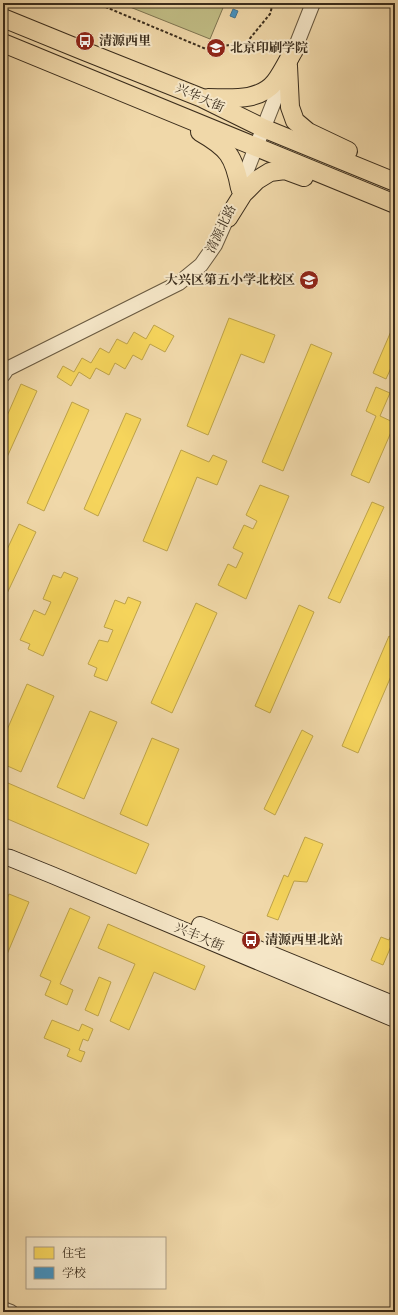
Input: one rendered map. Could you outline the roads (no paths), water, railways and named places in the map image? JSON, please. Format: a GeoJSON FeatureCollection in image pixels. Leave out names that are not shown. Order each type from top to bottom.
{"type":"FeatureCollection","features":[{"type":"Feature","properties":{"kind":"main road","name":"兴华大街"},"geometry":{"type":"LineString","coordinates":[[3,18],[202,98],[263,128],[395,182]]}},
{"type":"Feature","properties":{"kind":"main road","name":"兴华大街"},"geometry":{"type":"LineString","coordinates":[[3,43],[395,204]]}},
{"type":"Feature","properties":{"kind":"main road"},"geometry":{"type":"LineString","coordinates":[[202,98],[248,98],[264,91],[274,82],[294,50]]}},
{"type":"Feature","properties":{"kind":"main road"},"geometry":{"type":"LineString","coordinates":[[288,66],[290,107],[295,121],[308,132],[347,150],[367,171]]}},
{"type":"Feature","properties":{"kind":"main road"},"geometry":{"type":"LineString","coordinates":[[170,111],[190,126],[215,141],[228,153],[236,168],[240,188]]}},
{"type":"Feature","properties":{"kind":"main road"},"geometry":{"type":"LineString","coordinates":[[228,218],[243,194],[257,180],[270,172],[285,170],[316,181],[350,186]]}},
{"type":"Feature","properties":{"kind":"main road","name":"兴丰大街"},"geometry":{"type":"LineString","coordinates":[[3,847],[21,851],[395,1005]]}},
{"type":"Feature","properties":{"kind":"main road","name":"兴丰大街"},"geometry":{"type":"LineString","coordinates":[[3,857],[10,858],[52,874],[395,1019]]}},
{"type":"Feature","properties":{"kind":"street","name":"清源北路"},"geometry":{"type":"LineString","coordinates":[[3,375],[7,369],[179,283],[201,265],[215,246],[228,218],[313,3]]}},
{"type":"Feature","properties":{"kind":"street"},"geometry":{"type":"LineString","coordinates":[[3,1309],[11,1312]]}},
{"type":"Feature","properties":{"kind":"place","name":"清源西里"},"geometry":{"type":"Point","coordinates":[85,41]}},
{"type":"Feature","properties":{"kind":"place","name":"北京印刷学院"},"geometry":{"type":"Point","coordinates":[216,48]}},
{"type":"Feature","properties":{"kind":"place","name":"大兴区第五小学北校区"},"geometry":{"type":"Point","coordinates":[309,280]}},
{"type":"Feature","properties":{"kind":"place","name":"清源西里北站"},"geometry":{"type":"Point","coordinates":[251,940]}}]}
